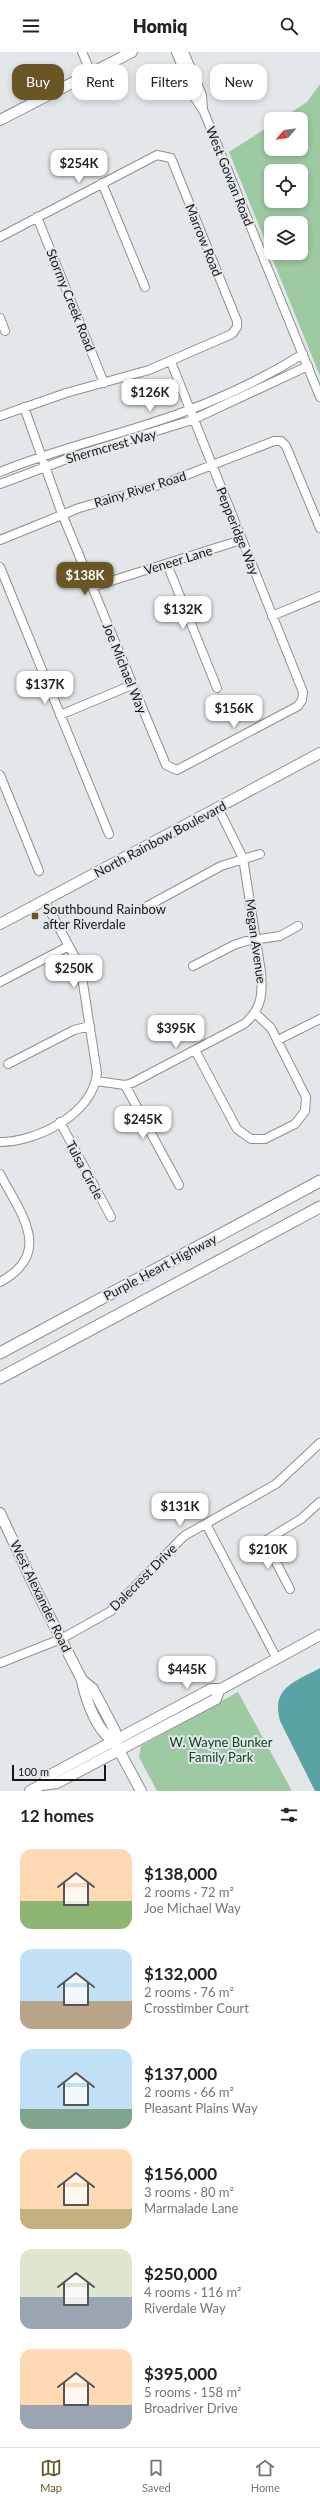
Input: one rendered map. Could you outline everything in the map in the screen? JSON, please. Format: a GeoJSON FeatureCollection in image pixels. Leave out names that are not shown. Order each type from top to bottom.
{"type":"FeatureCollection","features":[{"type":"Feature","properties":{"kind":"highway","name":"Purple Heart Highway"},"geometry":{"type":"LineString","coordinates":[[0,1353],[320,1181]]}},
{"type":"Feature","properties":{"kind":"highway","name":"Purple Heart Highway"},"geometry":{"type":"LineString","coordinates":[[0,1378],[320,1208]]}},
{"type":"Feature","properties":{"kind":"main road"},"geometry":{"type":"LineString","coordinates":[[109,64],[132,52]]}},
{"type":"Feature","properties":{"kind":"main road"},"geometry":{"type":"LineString","coordinates":[[0,120],[72,83]]}},
{"type":"Feature","properties":{"kind":"main road","name":"North Rainbow Boulevard"},"geometry":{"type":"LineString","coordinates":[[0,924],[320,753]]}},
{"type":"Feature","properties":{"kind":"main road","name":"West Alexander Road"},"geometry":{"type":"LineString","coordinates":[[0,1513],[82,1680],[93,1689],[115,1731],[114,1741],[140,1791]]}},
{"type":"Feature","properties":{"kind":"main road"},"geometry":{"type":"LineString","coordinates":[[30,1791],[41,1785],[52,1774],[211,1689],[219,1690],[320,1635]]}},
{"type":"Feature","properties":{"kind":"main road"},"geometry":{"type":"LineString","coordinates":[[41,1785],[57,1783],[119,1751],[216,1699],[219,1690]]}},
{"type":"Feature","properties":{"kind":"street"},"geometry":{"type":"LineString","coordinates":[[82,52],[86,64]]}},
{"type":"Feature","properties":{"kind":"street","name":"West Gowan Road"},"geometry":{"type":"LineString","coordinates":[[176,52],[194,98],[204,112],[320,396]]}},
{"type":"Feature","properties":{"kind":"street","name":"West Gowan Road"},"geometry":{"type":"LineString","coordinates":[[184,52],[202,96],[204,112]]}},
{"type":"Feature","properties":{"kind":"street","name":"Marrow Road"},"geometry":{"type":"LineString","coordinates":[[102,183],[157,156],[171,158],[237,321],[236,327],[232,334],[171,362]]}},
{"type":"Feature","properties":{"kind":"street"},"geometry":{"type":"LineString","coordinates":[[0,237],[102,183],[145,287]]}},
{"type":"Feature","properties":{"kind":"street","name":"Stormy Creek Road"},"geometry":{"type":"LineString","coordinates":[[38,217],[104,383]]}},
{"type":"Feature","properties":{"kind":"street"},"geometry":{"type":"LineString","coordinates":[[0,318],[5,331]]}},
{"type":"Feature","properties":{"kind":"street","name":"Shermcrest Way"},"geometry":{"type":"LineString","coordinates":[[0,472],[41,456],[189,410],[252,382],[303,354]]}},
{"type":"Feature","properties":{"kind":"street"},"geometry":{"type":"LineString","coordinates":[[0,416],[24,407],[171,362]]}},
{"type":"Feature","properties":{"kind":"street","name":"Pepperidge Way"},"geometry":{"type":"LineString","coordinates":[[171,362],[192,420],[303,692],[302,700],[298,706],[185,767],[171,769]]}},
{"type":"Feature","properties":{"kind":"street","name":"Shermcrest Way"},"geometry":{"type":"LineString","coordinates":[[0,484],[44,466],[192,420],[223,408],[308,366]]}},
{"type":"Feature","properties":{"kind":"street","name":"Joe Michael Way"},"geometry":{"type":"LineString","coordinates":[[24,407],[62,514],[166,765],[171,769]]}},
{"type":"Feature","properties":{"kind":"street","name":"Rainy River Road"},"geometry":{"type":"LineString","coordinates":[[0,540],[62,514],[212,467],[274,441],[281,441],[286,446],[320,528]]}},
{"type":"Feature","properties":{"kind":"street","name":"Veneer Lane"},"geometry":{"type":"LineString","coordinates":[[92,587],[241,540]]}},
{"type":"Feature","properties":{"kind":"street"},"geometry":{"type":"LineString","coordinates":[[167,564],[217,688]]}},
{"type":"Feature","properties":{"kind":"street"},"geometry":{"type":"LineString","coordinates":[[0,567],[109,834]]}},
{"type":"Feature","properties":{"kind":"street"},"geometry":{"type":"LineString","coordinates":[[272,616],[320,596]]}},
{"type":"Feature","properties":{"kind":"street"},"geometry":{"type":"LineString","coordinates":[[60,714],[132,685]]}},
{"type":"Feature","properties":{"kind":"street"},"geometry":{"type":"LineString","coordinates":[[0,776],[39,871]]}},
{"type":"Feature","properties":{"kind":"street","name":"Megan Avenue"},"geometry":{"type":"LineString","coordinates":[[218,808],[243,858],[263,989],[262,997],[255,1013]]}},
{"type":"Feature","properties":{"kind":"street"},"geometry":{"type":"LineString","coordinates":[[142,909],[221,866],[260,854]]}},
{"type":"Feature","properties":{"kind":"street"},"geometry":{"type":"LineString","coordinates":[[0,1142],[15,1142],[76,1114],[88,1101],[96,1081],[90,1026],[82,977],[44,900]]}},
{"type":"Feature","properties":{"kind":"street"},"geometry":{"type":"LineString","coordinates":[[193,966],[234,945],[256,939],[280,936],[298,926]]}},
{"type":"Feature","properties":{"kind":"street"},"geometry":{"type":"LineString","coordinates":[[0,982],[68,946]]}},
{"type":"Feature","properties":{"kind":"street"},"geometry":{"type":"LineString","coordinates":[[96,1081],[125,1084],[244,1024],[255,1013],[271,1028],[278,1040],[306,1097],[305,1111],[295,1124],[265,1139],[251,1139],[237,1128],[195,1050]]}},
{"type":"Feature","properties":{"kind":"street"},"geometry":{"type":"LineString","coordinates":[[278,1040],[320,1019]]}},
{"type":"Feature","properties":{"kind":"street"},"geometry":{"type":"LineString","coordinates":[[8,1064],[74,1030],[90,1026]]}},
{"type":"Feature","properties":{"kind":"street"},"geometry":{"type":"LineString","coordinates":[[125,1084],[179,1185]]}},
{"type":"Feature","properties":{"kind":"street","name":"Tulsa Circle"},"geometry":{"type":"LineString","coordinates":[[60,1122],[111,1217]]}},
{"type":"Feature","properties":{"kind":"street"},"geometry":{"type":"LineString","coordinates":[[0,1174],[26,1223],[30,1235],[28,1256],[18,1270],[0,1282]]}},
{"type":"Feature","properties":{"kind":"street","name":"Dalecrest Drive"},"geometry":{"type":"LineString","coordinates":[[0,1663],[61,1639],[111,1611],[179,1541],[276,1484],[320,1443]]}},
{"type":"Feature","properties":{"kind":"street"},"geometry":{"type":"LineString","coordinates":[[290,1589],[265,1541],[301,1519],[320,1502]]}},
{"type":"Feature","properties":{"kind":"street"},"geometry":{"type":"LineString","coordinates":[[206,1524],[277,1659]]}},
{"type":"Feature","properties":{"kind":"green space"},"geometry":{"type":"Polygon","coordinates":[[[320,84],[320,376],[273,260],[308,260],[308,216],[264,216],[264,238],[229,152],[264,130],[264,156],[308,156],[308,112],[292,112],[307,102],[320,84]]]}},
{"type":"Feature","properties":{"kind":"green space","name":"W. Wayne Bunker Family Park"},"geometry":{"type":"Polygon","coordinates":[[[238,1692],[292,1791],[157,1791],[139,1757],[141,1746],[238,1692]]]}},
{"type":"Feature","properties":{"kind":"water"},"geometry":{"type":"Polygon","coordinates":[[[320,1668],[320,1791],[315,1791],[280,1721],[278,1710],[279,1700],[287,1687],[320,1668]]]}},
{"type":"Feature","properties":{"kind":"place","name":"Southbound Rainbow after Riverdale"},"geometry":{"type":"Point","coordinates":[35,916]}}]}
